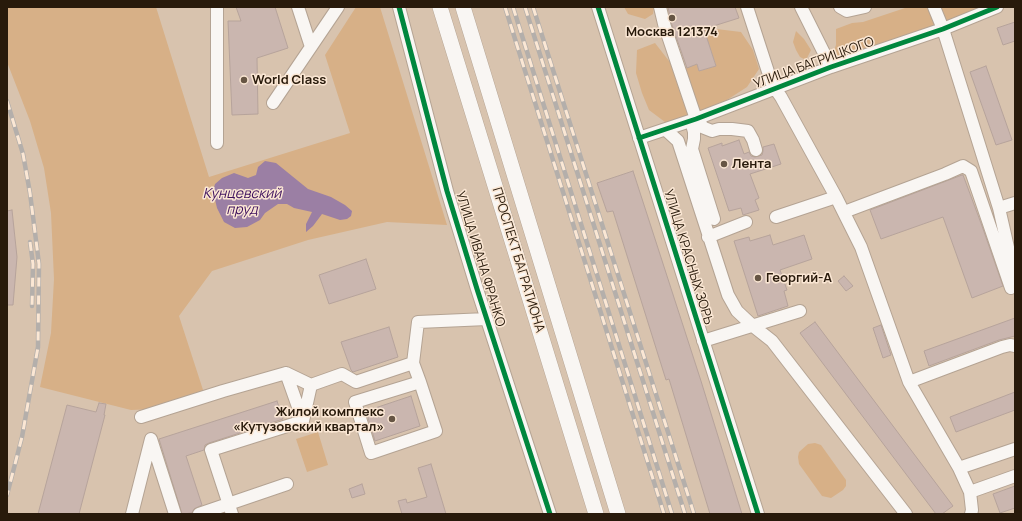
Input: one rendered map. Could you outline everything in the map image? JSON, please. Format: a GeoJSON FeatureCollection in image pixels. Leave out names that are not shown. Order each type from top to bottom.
{"type":"FeatureCollection","features":[{"type":"Feature","properties":{"kind":"main road","name":"ПРОСПЕКТ БАГРАТИОНА"},"geometry":{"type":"LineString","coordinates":[[440,7],[596,514]]}},
{"type":"Feature","properties":{"kind":"main road","name":"ПРОСПЕКТ БАГРАТИОНА"},"geometry":{"type":"LineString","coordinates":[[463,7],[618,514]]}},
{"type":"Feature","properties":{"kind":"street"},"geometry":{"type":"LineString","coordinates":[[217,7],[217,142]]}},
{"type":"Feature","properties":{"kind":"street"},"geometry":{"type":"LineString","coordinates":[[298,7],[311,47]]}},
{"type":"Feature","properties":{"kind":"street"},"geometry":{"type":"LineString","coordinates":[[273,102],[338,7]]}},
{"type":"Feature","properties":{"kind":"street","name":"УЛИЦА ИВАНА ФРАНКО"},"geometry":{"type":"LineString","coordinates":[[399,7],[448,191],[487,319],[550,514]]}},
{"type":"Feature","properties":{"kind":"street","name":"УЛИЦА КРАСНЫХ ЗОРЬ"},"geometry":{"type":"LineString","coordinates":[[598,7],[758,514]]}},
{"type":"Feature","properties":{"kind":"street"},"geometry":{"type":"LineString","coordinates":[[660,7],[664,24],[695,119],[692,149],[714,219]]}},
{"type":"Feature","properties":{"kind":"street"},"geometry":{"type":"LineString","coordinates":[[747,7],[772,84],[781,97],[836,197],[861,247],[909,382],[959,468],[970,492],[971,514]]}},
{"type":"Feature","properties":{"kind":"street"},"geometry":{"type":"LineString","coordinates":[[801,7],[831,67]]}},
{"type":"Feature","properties":{"kind":"street"},"geometry":{"type":"LineString","coordinates":[[840,7],[847,12],[865,7]]}},
{"type":"Feature","properties":{"kind":"street"},"geometry":{"type":"LineString","coordinates":[[934,7],[943,29],[999,208],[1013,283]]}},
{"type":"Feature","properties":{"kind":"street","name":"УЛИЦА БАГРИЦКОГО"},"geometry":{"type":"LineString","coordinates":[[639,138],[666,130],[831,67],[943,29],[997,7]]}},
{"type":"Feature","properties":{"kind":"street"},"geometry":{"type":"LineString","coordinates":[[695,119],[702,127],[712,131],[719,129],[748,131],[756,150]]}},
{"type":"Feature","properties":{"kind":"street"},"geometry":{"type":"LineString","coordinates":[[666,130],[678,141],[728,295],[737,311],[772,341],[906,514]]}},
{"type":"Feature","properties":{"kind":"street"},"geometry":{"type":"LineString","coordinates":[[844,212],[963,166],[971,171],[1013,283]]}},
{"type":"Feature","properties":{"kind":"street"},"geometry":{"type":"LineString","coordinates":[[776,217],[836,197]]}},
{"type":"Feature","properties":{"kind":"street"},"geometry":{"type":"LineString","coordinates":[[999,208],[1015,203]]}},
{"type":"Feature","properties":{"kind":"street"},"geometry":{"type":"LineString","coordinates":[[708,237],[746,222]]}},
{"type":"Feature","properties":{"kind":"street"},"geometry":{"type":"LineString","coordinates":[[703,342],[800,311]]}},
{"type":"Feature","properties":{"kind":"street"},"geometry":{"type":"LineString","coordinates":[[420,382],[355,402],[371,453],[436,431],[420,382],[413,363],[418,322],[487,319]]}},
{"type":"Feature","properties":{"kind":"street"},"geometry":{"type":"LineString","coordinates":[[909,382],[1002,346],[1015,346]]}},
{"type":"Feature","properties":{"kind":"street"},"geometry":{"type":"LineString","coordinates":[[141,417],[229,389],[286,373],[310,385],[342,374],[356,382],[413,363]]}},
{"type":"Feature","properties":{"kind":"street"},"geometry":{"type":"LineString","coordinates":[[286,373],[303,421]]}},
{"type":"Feature","properties":{"kind":"street"},"geometry":{"type":"LineString","coordinates":[[303,421],[310,385]]}},
{"type":"Feature","properties":{"kind":"street"},"geometry":{"type":"LineString","coordinates":[[231,509],[211,450],[303,421]]}},
{"type":"Feature","properties":{"kind":"street"},"geometry":{"type":"LineString","coordinates":[[132,514],[151,439],[175,514]]}},
{"type":"Feature","properties":{"kind":"street"},"geometry":{"type":"LineString","coordinates":[[959,468],[1015,449]]}},
{"type":"Feature","properties":{"kind":"street"},"geometry":{"type":"LineString","coordinates":[[970,492],[1015,476]]}},
{"type":"Feature","properties":{"kind":"street"},"geometry":{"type":"LineString","coordinates":[[199,514],[231,509],[287,484]]}},
{"type":"Feature","properties":{"kind":"shaded area"},"geometry":{"type":"Polygon","coordinates":[[[7,7],[156,7],[209,177],[350,133],[325,55],[356,7],[380,7],[447,225],[387,222],[308,240],[212,271],[179,316],[204,393],[155,409],[131,410],[40,387],[51,333],[54,279],[51,213],[44,168],[30,121],[7,62],[7,7]]]}},
{"type":"Feature","properties":{"kind":"shaded area"},"geometry":{"type":"Polygon","coordinates":[[[624,7],[654,7],[653,14],[645,19],[628,14],[624,7]]]}},
{"type":"Feature","properties":{"kind":"shaded area"},"geometry":{"type":"Polygon","coordinates":[[[908,7],[983,7],[890,44],[865,48],[836,58],[831,58],[836,45],[836,29],[908,7]]]}},
{"type":"Feature","properties":{"kind":"shaded area"},"geometry":{"type":"Polygon","coordinates":[[[708,28],[741,32],[753,50],[759,69],[747,87],[716,107],[669,125],[649,110],[636,73],[637,50],[655,43],[669,61],[684,68],[697,64],[699,71],[716,66],[704,29],[708,28]]]}},
{"type":"Feature","properties":{"kind":"shaded area"},"geometry":{"type":"Polygon","coordinates":[[[796,31],[804,39],[811,50],[806,60],[800,57],[793,42],[796,31]]]}},
{"type":"Feature","properties":{"kind":"shaded area"},"geometry":{"type":"Polygon","coordinates":[[[318,432],[328,465],[307,472],[296,439],[318,432]]]}},
{"type":"Feature","properties":{"kind":"shaded area"},"geometry":{"type":"Polygon","coordinates":[[[815,443],[821,445],[846,480],[846,486],[843,490],[831,498],[822,496],[799,464],[799,452],[808,444],[815,443]]]}},
{"type":"Feature","properties":{"kind":"water","name":"Кунцевский пруд"},"geometry":{"type":"Polygon","coordinates":[[[265,161],[276,163],[308,189],[331,197],[345,205],[352,211],[351,216],[347,219],[340,220],[322,214],[313,226],[306,232],[306,224],[312,212],[294,208],[287,204],[278,204],[265,213],[260,220],[247,227],[235,228],[224,222],[217,208],[213,191],[215,184],[222,178],[234,173],[248,178],[256,175],[258,167],[265,161]]]}},
{"type":"Feature","properties":{"kind":"building","name":"World Class"},"geometry":{"type":"Polygon","coordinates":[[[236,7],[275,7],[288,48],[257,58],[258,114],[232,115],[228,21],[241,21],[236,7]]]}},
{"type":"Feature","properties":{"kind":"building"},"geometry":{"type":"Polygon","coordinates":[[[668,7],[735,7],[739,18],[704,29],[716,66],[699,71],[697,64],[687,68],[671,22],[668,7]]]}},
{"type":"Feature","properties":{"kind":"building"},"geometry":{"type":"Polygon","coordinates":[[[1015,22],[1015,41],[1003,45],[997,28],[1015,22]]]}},
{"type":"Feature","properties":{"kind":"building"},"geometry":{"type":"Polygon","coordinates":[[[986,66],[1012,140],[996,145],[970,72],[986,66]]]}},
{"type":"Feature","properties":{"kind":"building"},"geometry":{"type":"Polygon","coordinates":[[[739,140],[744,154],[749,152],[751,156],[755,157],[762,155],[763,147],[774,144],[781,164],[750,174],[759,198],[755,200],[759,210],[743,215],[741,208],[729,211],[708,148],[722,143],[722,146],[739,140]]]}},
{"type":"Feature","properties":{"kind":"building"},"geometry":{"type":"Polygon","coordinates":[[[633,171],[701,381],[742,514],[710,514],[669,379],[666,380],[613,211],[607,212],[597,183],[633,171]]]}},
{"type":"Feature","properties":{"kind":"building"},"geometry":{"type":"Polygon","coordinates":[[[962,175],[1003,286],[972,298],[943,217],[881,239],[870,210],[962,175]]]}},
{"type":"Feature","properties":{"kind":"building"},"geometry":{"type":"Polygon","coordinates":[[[12,210],[17,257],[13,305],[7,305],[7,211],[12,210]]]}},
{"type":"Feature","properties":{"kind":"building"},"geometry":{"type":"Polygon","coordinates":[[[770,235],[773,245],[804,235],[812,259],[780,270],[787,290],[784,291],[788,306],[758,316],[734,241],[749,237],[750,241],[770,235]]]}},
{"type":"Feature","properties":{"kind":"building"},"geometry":{"type":"Polygon","coordinates":[[[366,259],[376,289],[329,304],[319,275],[366,259]]]}},
{"type":"Feature","properties":{"kind":"building"},"geometry":{"type":"Polygon","coordinates":[[[844,276],[853,286],[846,291],[838,281],[844,276]]]}},
{"type":"Feature","properties":{"kind":"building"},"geometry":{"type":"Polygon","coordinates":[[[1015,318],[1015,336],[999,340],[929,366],[924,351],[1015,318]]]}},
{"type":"Feature","properties":{"kind":"building"},"geometry":{"type":"Polygon","coordinates":[[[815,322],[953,506],[942,514],[936,514],[800,333],[815,322]]]}},
{"type":"Feature","properties":{"kind":"building"},"geometry":{"type":"Polygon","coordinates":[[[881,325],[891,355],[883,358],[873,328],[881,325]]]}},
{"type":"Feature","properties":{"kind":"building"},"geometry":{"type":"Polygon","coordinates":[[[389,327],[398,357],[353,372],[341,342],[389,327]]]}},
{"type":"Feature","properties":{"kind":"building"},"geometry":{"type":"Polygon","coordinates":[[[1015,392],[1015,410],[956,432],[950,417],[1015,392]]]}},
{"type":"Feature","properties":{"kind":"building","name":"Жилой комплекс «Кутузовский квартал»"},"geometry":{"type":"Polygon","coordinates":[[[411,396],[420,426],[375,441],[366,411],[411,396]]]}},
{"type":"Feature","properties":{"kind":"building"},"geometry":{"type":"Polygon","coordinates":[[[277,401],[283,419],[209,443],[205,445],[204,450],[186,456],[202,505],[194,509],[192,513],[182,514],[159,439],[277,401]]]}},
{"type":"Feature","properties":{"kind":"building"},"geometry":{"type":"Polygon","coordinates":[[[99,403],[106,404],[105,415],[79,514],[38,514],[67,405],[96,412],[99,403]]]}},
{"type":"Feature","properties":{"kind":"building"},"geometry":{"type":"Polygon","coordinates":[[[431,464],[446,514],[402,514],[398,501],[406,499],[407,503],[427,497],[418,468],[431,464]]]}},
{"type":"Feature","properties":{"kind":"building"},"geometry":{"type":"Polygon","coordinates":[[[362,484],[365,494],[352,498],[349,489],[362,484]]]}},
{"type":"Feature","properties":{"kind":"building"},"geometry":{"type":"Polygon","coordinates":[[[1015,486],[1015,508],[1000,513],[993,494],[1015,486]]]}},
{"type":"Feature","properties":{"kind":"railway"},"geometry":{"type":"LineString","coordinates":[[505,7],[664,514]]}},
{"type":"Feature","properties":{"kind":"railway"},"geometry":{"type":"LineString","coordinates":[[513,7],[672,514]]}},
{"type":"Feature","properties":{"kind":"railway"},"geometry":{"type":"LineString","coordinates":[[525,7],[685,514]]}},
{"type":"Feature","properties":{"kind":"railway"},"geometry":{"type":"LineString","coordinates":[[533,7],[694,514]]}},
{"type":"Feature","properties":{"kind":"railway"},"geometry":{"type":"LineString","coordinates":[[7,101],[23,154],[30,193],[39,264],[38,347],[22,437],[7,495]]}},
{"type":"Feature","properties":{"kind":"railway"},"geometry":{"type":"LineString","coordinates":[[30,242],[33,264],[32,306]]}},
{"type":"Feature","properties":{"kind":"cycle path"},"geometry":{"type":"LineString","coordinates":[[399,7],[447,191],[550,514]]}},
{"type":"Feature","properties":{"kind":"cycle path"},"geometry":{"type":"LineString","coordinates":[[598,7],[758,514]]}},
{"type":"Feature","properties":{"kind":"cycle path"},"geometry":{"type":"LineString","coordinates":[[639,138],[696,119],[831,67],[943,29],[997,7]]}},
{"type":"Feature","properties":{"kind":"place","name":"Москва 121374"},"geometry":{"type":"Point","coordinates":[672,18]}},
{"type":"Feature","properties":{"kind":"place","name":"World Class"},"geometry":{"type":"Point","coordinates":[244,80]}},
{"type":"Feature","properties":{"kind":"place","name":"Лента"},"geometry":{"type":"Point","coordinates":[724,164]}},
{"type":"Feature","properties":{"kind":"place","name":"Георгий-А"},"geometry":{"type":"Point","coordinates":[758,278]}},
{"type":"Feature","properties":{"kind":"place","name":"Жилой комплекс «Кутузовский квартал»"},"geometry":{"type":"Point","coordinates":[392,419]}}]}
